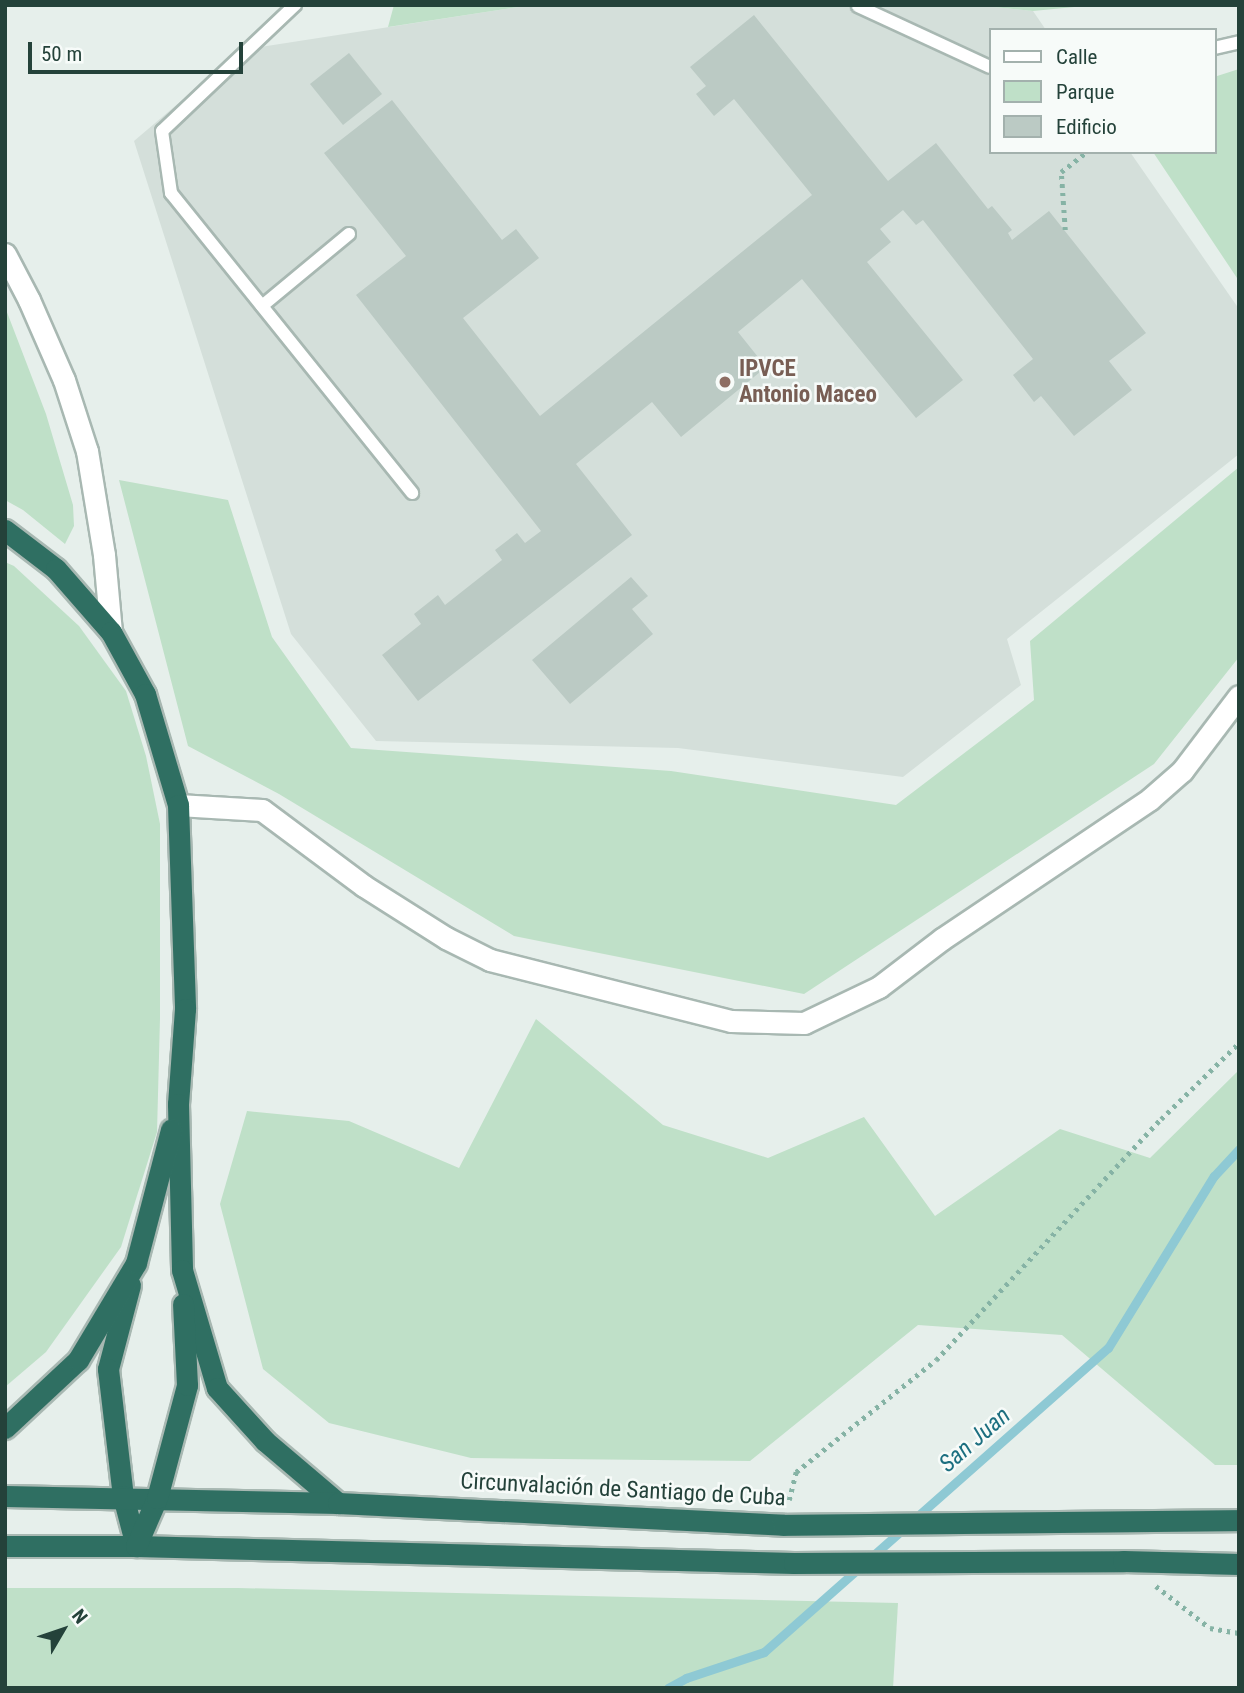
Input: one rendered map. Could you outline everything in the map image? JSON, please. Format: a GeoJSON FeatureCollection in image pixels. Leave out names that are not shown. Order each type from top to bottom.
{"type":"FeatureCollection","features":[{"type":"Feature","properties":{"kind":"highway"},"geometry":{"type":"LineString","coordinates":[[5,530],[56,569],[111,632],[145,694],[178,805],[185,1009],[178,1104],[181,1270],[187,1385],[157,1498],[136,1545]]}},
{"type":"Feature","properties":{"kind":"highway"},"geometry":{"type":"LineString","coordinates":[[136,1545],[123,1496],[108,1369],[178,1104]]}},
{"type":"Feature","properties":{"kind":"highway"},"geometry":{"type":"LineString","coordinates":[[5,1428],[78,1360],[136,1263]]}},
{"type":"Feature","properties":{"kind":"highway"},"geometry":{"type":"LineString","coordinates":[[181,1270],[217,1388],[265,1441],[338,1503]]}},
{"type":"Feature","properties":{"kind":"highway","name":"Circunvalación de Santiago de Cuba"},"geometry":{"type":"LineString","coordinates":[[5,1496],[123,1496],[338,1503],[783,1525],[1231,1520]]}},
{"type":"Feature","properties":{"kind":"highway"},"geometry":{"type":"LineString","coordinates":[[5,1546],[136,1545],[794,1563],[1123,1561],[1239,1564]]}},
{"type":"Feature","properties":{"kind":"street"},"geometry":{"type":"LineString","coordinates":[[5,254],[29,300],[59,369],[88,451],[104,555],[111,632]]}},
{"type":"Feature","properties":{"kind":"street"},"geometry":{"type":"LineString","coordinates":[[178,805],[262,810],[364,886],[446,939],[491,960],[731,1021],[804,1023],[879,987],[943,939],[1150,799],[1182,771],[1239,696]]}},
{"type":"Feature","properties":{"kind":"lane"},"geometry":{"type":"LineString","coordinates":[[295,5],[162,131],[171,193],[412,494]]}},
{"type":"Feature","properties":{"kind":"lane"},"geometry":{"type":"LineString","coordinates":[[858,6],[988,65]]}},
{"type":"Feature","properties":{"kind":"lane"},"geometry":{"type":"LineString","coordinates":[[1216,48],[1239,42]]}},
{"type":"Feature","properties":{"kind":"lane"},"geometry":{"type":"LineString","coordinates":[[262,306],[349,234]]}},
{"type":"Feature","properties":{"kind":"path"},"geometry":{"type":"LineString","coordinates":[[1065,230],[1061,172],[1084,154]]}},
{"type":"Feature","properties":{"kind":"path"},"geometry":{"type":"LineString","coordinates":[[783,1525],[796,1472],[936,1360],[1161,1119],[1239,1043]]}},
{"type":"Feature","properties":{"kind":"path"},"geometry":{"type":"LineString","coordinates":[[1123,1561],[1210,1628],[1239,1633]]}},
{"type":"Feature","properties":{"kind":"shaded area","name":"IPVCE Antonio Maceo"},"geometry":{"type":"Polygon","coordinates":[[[531,5],[975,5],[1033,11],[1045,28],[988,28],[988,154],[1131,154],[1239,309],[1239,454],[1007,639],[1021,685],[903,777],[678,748],[376,741],[291,634],[134,141],[241,50],[531,5]]]}},
{"type":"Feature","properties":{"kind":"green space"},"geometry":{"type":"Polygon","coordinates":[[[394,5],[531,5],[388,27],[394,5]]]}},
{"type":"Feature","properties":{"kind":"green space"},"geometry":{"type":"Polygon","coordinates":[[[975,5],[1095,5],[1033,11],[975,5]]]}},
{"type":"Feature","properties":{"kind":"green space"},"geometry":{"type":"Polygon","coordinates":[[[1239,69],[1239,281],[1154,154],[1216,154],[1216,76],[1239,69]]]}},
{"type":"Feature","properties":{"kind":"green space"},"geometry":{"type":"Polygon","coordinates":[[[5,307],[46,414],[73,505],[74,526],[65,544],[23,510],[5,500],[5,307]]]}},
{"type":"Feature","properties":{"kind":"green space"},"geometry":{"type":"Polygon","coordinates":[[[1239,467],[1239,657],[1154,764],[804,994],[514,936],[279,794],[188,746],[119,480],[228,500],[272,637],[351,748],[671,771],[896,805],[1034,700],[1030,641],[1239,467]]]}},
{"type":"Feature","properties":{"kind":"green space"},"geometry":{"type":"Polygon","coordinates":[[[5,562],[14,566],[79,626],[126,691],[146,756],[160,824],[160,1018],[157,1132],[121,1247],[46,1352],[5,1387],[5,562]]]}},
{"type":"Feature","properties":{"kind":"green space"},"geometry":{"type":"Polygon","coordinates":[[[536,1019],[663,1125],[768,1158],[864,1117],[935,1216],[1060,1129],[1150,1158],[1239,1070],[1239,1465],[1215,1465],[1062,1335],[918,1325],[750,1461],[471,1458],[329,1423],[263,1369],[220,1204],[247,1111],[349,1121],[459,1168],[536,1019]]]}},
{"type":"Feature","properties":{"kind":"green space"},"geometry":{"type":"Polygon","coordinates":[[[5,1588],[238,1588],[898,1603],[893,1688],[5,1688],[5,1588]]]}},
{"type":"Feature","properties":{"kind":"building"},"geometry":{"type":"Polygon","coordinates":[[[754,15],[888,181],[936,143],[988,209],[992,206],[1012,230],[1008,233],[1012,240],[1049,211],[1146,333],[1109,361],[1132,390],[1074,436],[1041,396],[1034,402],[1013,375],[1033,359],[923,220],[916,225],[903,210],[880,229],[891,242],[867,262],[963,380],[916,418],[802,279],[738,332],[766,367],[681,437],[652,402],[576,464],[632,535],[418,701],[382,655],[421,624],[414,614],[438,595],[445,605],[502,560],[495,550],[517,533],[525,543],[541,531],[356,295],[406,256],[324,153],[392,100],[502,240],[516,229],[539,258],[463,318],[540,416],[812,195],[734,99],[714,116],[696,94],[706,86],[690,67],[754,15]]]}},
{"type":"Feature","properties":{"kind":"building"},"geometry":{"type":"Polygon","coordinates":[[[349,53],[382,94],[343,125],[310,84],[349,53]]]}},
{"type":"Feature","properties":{"kind":"building"},"geometry":{"type":"Polygon","coordinates":[[[631,577],[648,596],[632,609],[653,634],[570,704],[532,660],[631,577]]]}},
{"type":"Feature","properties":{"kind":"waterway","name":"San Juan"},"geometry":{"type":"LineString","coordinates":[[668,1688],[686,1678],[764,1652],[1108,1348],[1214,1176],[1239,1149]]}},
{"type":"Feature","properties":{"kind":"place","name":"IPVCE Antonio Maceo"},"geometry":{"type":"Point","coordinates":[725,382]}}]}
